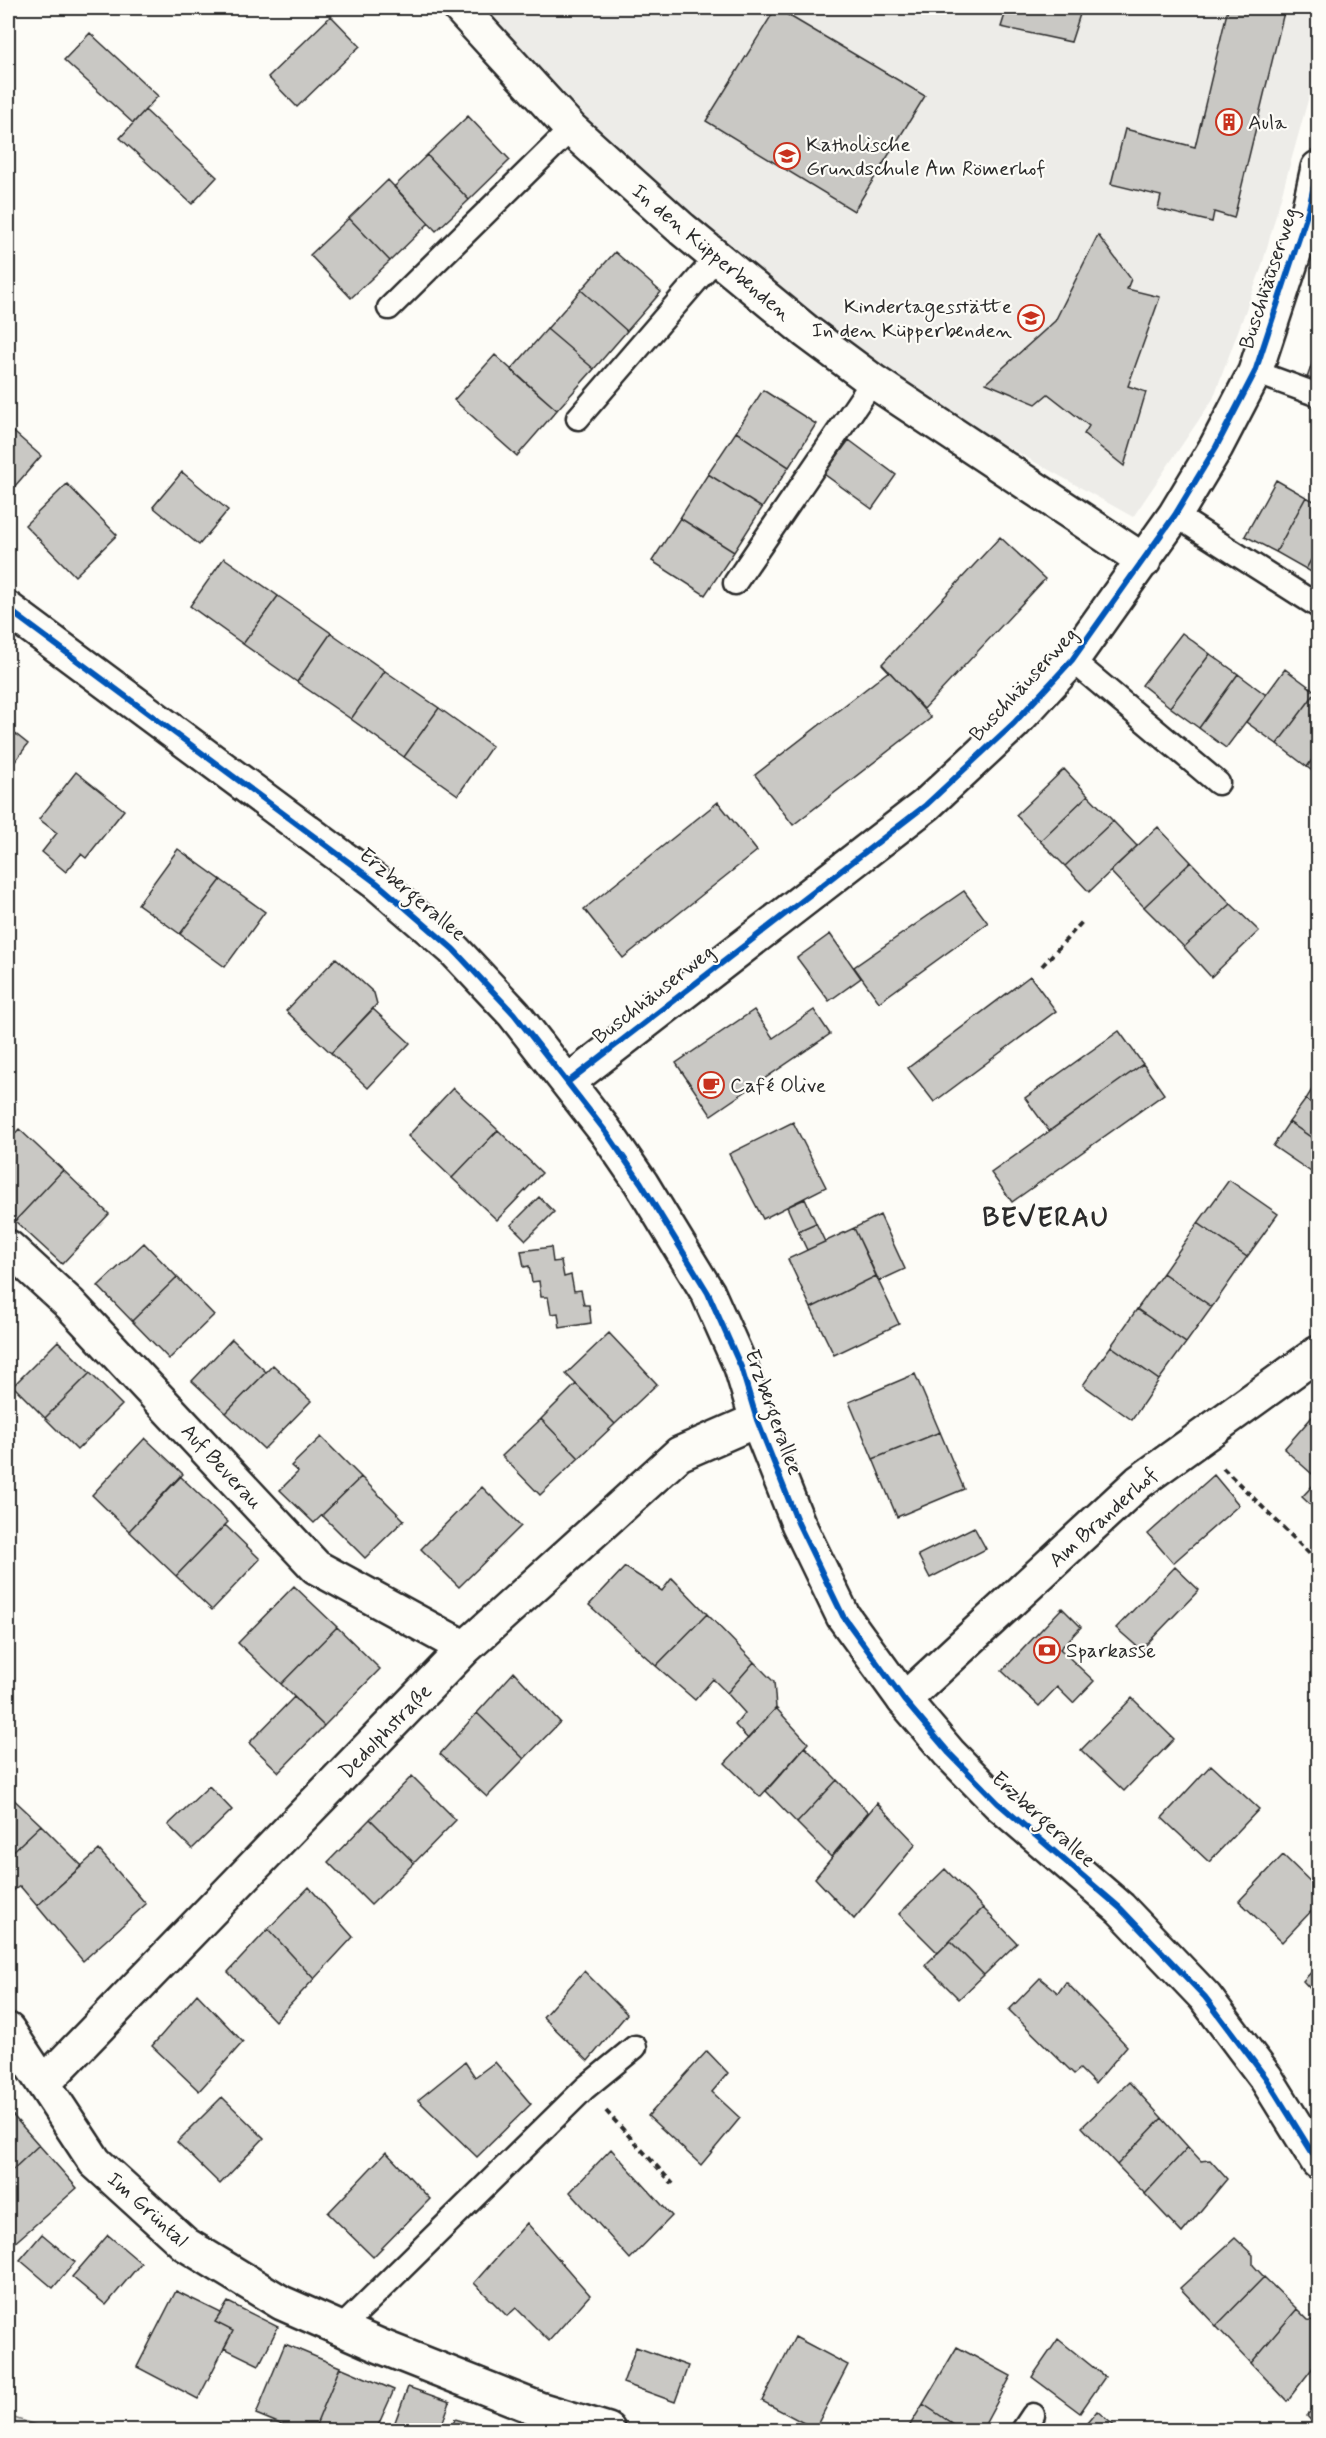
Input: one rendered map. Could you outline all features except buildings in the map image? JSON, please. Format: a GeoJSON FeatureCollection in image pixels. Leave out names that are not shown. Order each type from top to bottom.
{"type":"FeatureCollection","features":[{"type":"Feature","properties":{"kind":"street","name":"In den Küpperbenden"},"geometry":{"type":"LineString","coordinates":[[459,8],[571,129],[716,258],[807,332],[873,381],[1144,561]]}},
{"type":"Feature","properties":{"kind":"street","name":"Buschhäuserweg"},"geometry":{"type":"LineString","coordinates":[[568,1082],[926,805],[1014,723],[1072,660],[1175,515],[1216,447],[1255,372],[1314,209],[1318,168]]}},
{"type":"Feature","properties":{"kind":"street","name":"Erzbergerallee"},"geometry":{"type":"LineString","coordinates":[[8,609],[378,884],[461,957],[514,1014],[568,1082],[641,1183],[708,1293],[741,1367],[757,1420],[798,1523],[843,1616],[904,1701],[949,1753],[998,1803],[1120,1908],[1178,1967],[1266,2078],[1318,2162]]}},
{"type":"Feature","properties":{"kind":"street","name":"Auf Beverau"},"geometry":{"type":"LineString","coordinates":[[8,1247],[70,1304],[316,1567],[465,1648]]}},
{"type":"Feature","properties":{"kind":"street","name":"Am Branderhof"},"geometry":{"type":"LineString","coordinates":[[904,1701],[1139,1482],[1318,1353]]}},
{"type":"Feature","properties":{"kind":"street","name":"Dedolphstraße"},"geometry":{"type":"LineString","coordinates":[[44,2083],[465,1648],[679,1454],[757,1420]]}},
{"type":"Feature","properties":{"kind":"street","name":"Im Grüntal"},"geometry":{"type":"LineString","coordinates":[[8,2030],[95,2162],[185,2244],[282,2303],[539,2409],[608,2430]]}},
{"type":"Feature","properties":{"kind":"lane"},"geometry":{"type":"LineString","coordinates":[[389,308],[571,129]]}},
{"type":"Feature","properties":{"kind":"lane"},"geometry":{"type":"LineString","coordinates":[[578,418],[716,258]]}},
{"type":"Feature","properties":{"kind":"lane"},"geometry":{"type":"LineString","coordinates":[[1255,372],[1318,394]]}},
{"type":"Feature","properties":{"kind":"lane"},"geometry":{"type":"LineString","coordinates":[[735,583],[873,381]]}},
{"type":"Feature","properties":{"kind":"lane"},"geometry":{"type":"LineString","coordinates":[[1175,515],[1318,606]]}},
{"type":"Feature","properties":{"kind":"lane"},"geometry":{"type":"LineString","coordinates":[[1072,660],[1218,783]]}},
{"type":"Feature","properties":{"kind":"lane"},"geometry":{"type":"LineString","coordinates":[[341,2328],[585,2088],[635,2047]]}},
{"type":"Feature","properties":{"kind":"path"},"geometry":{"type":"LineString","coordinates":[[1042,966],[1083,921]]}},
{"type":"Feature","properties":{"kind":"path"},"geometry":{"type":"LineString","coordinates":[[1200,1436],[1212,1457],[1318,1562]]}},
{"type":"Feature","properties":{"kind":"path"},"geometry":{"type":"LineString","coordinates":[[585,2088],[673,2184]]}},
{"type":"Feature","properties":{"kind":"shaded area","name":"Katholische Grundschule Am Römerhof"},"geometry":{"type":"Polygon","coordinates":[[[486,8],[1318,8],[1318,64],[1261,269],[1213,399],[1133,517],[951,415],[840,335],[614,147],[486,8]]]}},
{"type":"Feature","properties":{"kind":"shaded area"},"geometry":{"type":"Polygon","coordinates":[[[8,2416],[51,2430],[8,2430],[8,2416]]]}},
{"type":"Feature","properties":{"kind":"cycle path"},"geometry":{"type":"LineString","coordinates":[[568,1082],[926,805],[1014,723],[1072,660],[1175,515],[1216,447],[1255,372],[1309,208],[1318,168]]}},
{"type":"Feature","properties":{"kind":"cycle path"},"geometry":{"type":"LineString","coordinates":[[8,609],[378,884],[453,949],[514,1014],[606,1132],[641,1183],[708,1293],[741,1367],[757,1420],[798,1523],[843,1616],[904,1700],[949,1753],[998,1803],[1120,1908],[1205,1997],[1266,2078],[1318,2162]]}},
{"type":"Feature","properties":{"kind":"place","name":"Aula"},"geometry":{"type":"Point","coordinates":[1229,122]}},
{"type":"Feature","properties":{"kind":"place","name":"Katholische Grundschule Am Römerhof"},"geometry":{"type":"Point","coordinates":[787,156]}},
{"type":"Feature","properties":{"kind":"place","name":"Kindertagesstätte In den Küpperbenden"},"geometry":{"type":"Point","coordinates":[1031,318]}},
{"type":"Feature","properties":{"kind":"place","name":"Café Olive"},"geometry":{"type":"Point","coordinates":[711,1085]}},
{"type":"Feature","properties":{"kind":"place","name":"Sparkasse"},"geometry":{"type":"Point","coordinates":[1047,1650]}},
{"type":"Feature","properties":{"kind":"district","name":"BEVERAU"},"geometry":{"type":"Point","coordinates":[1046,1217]}}]}
